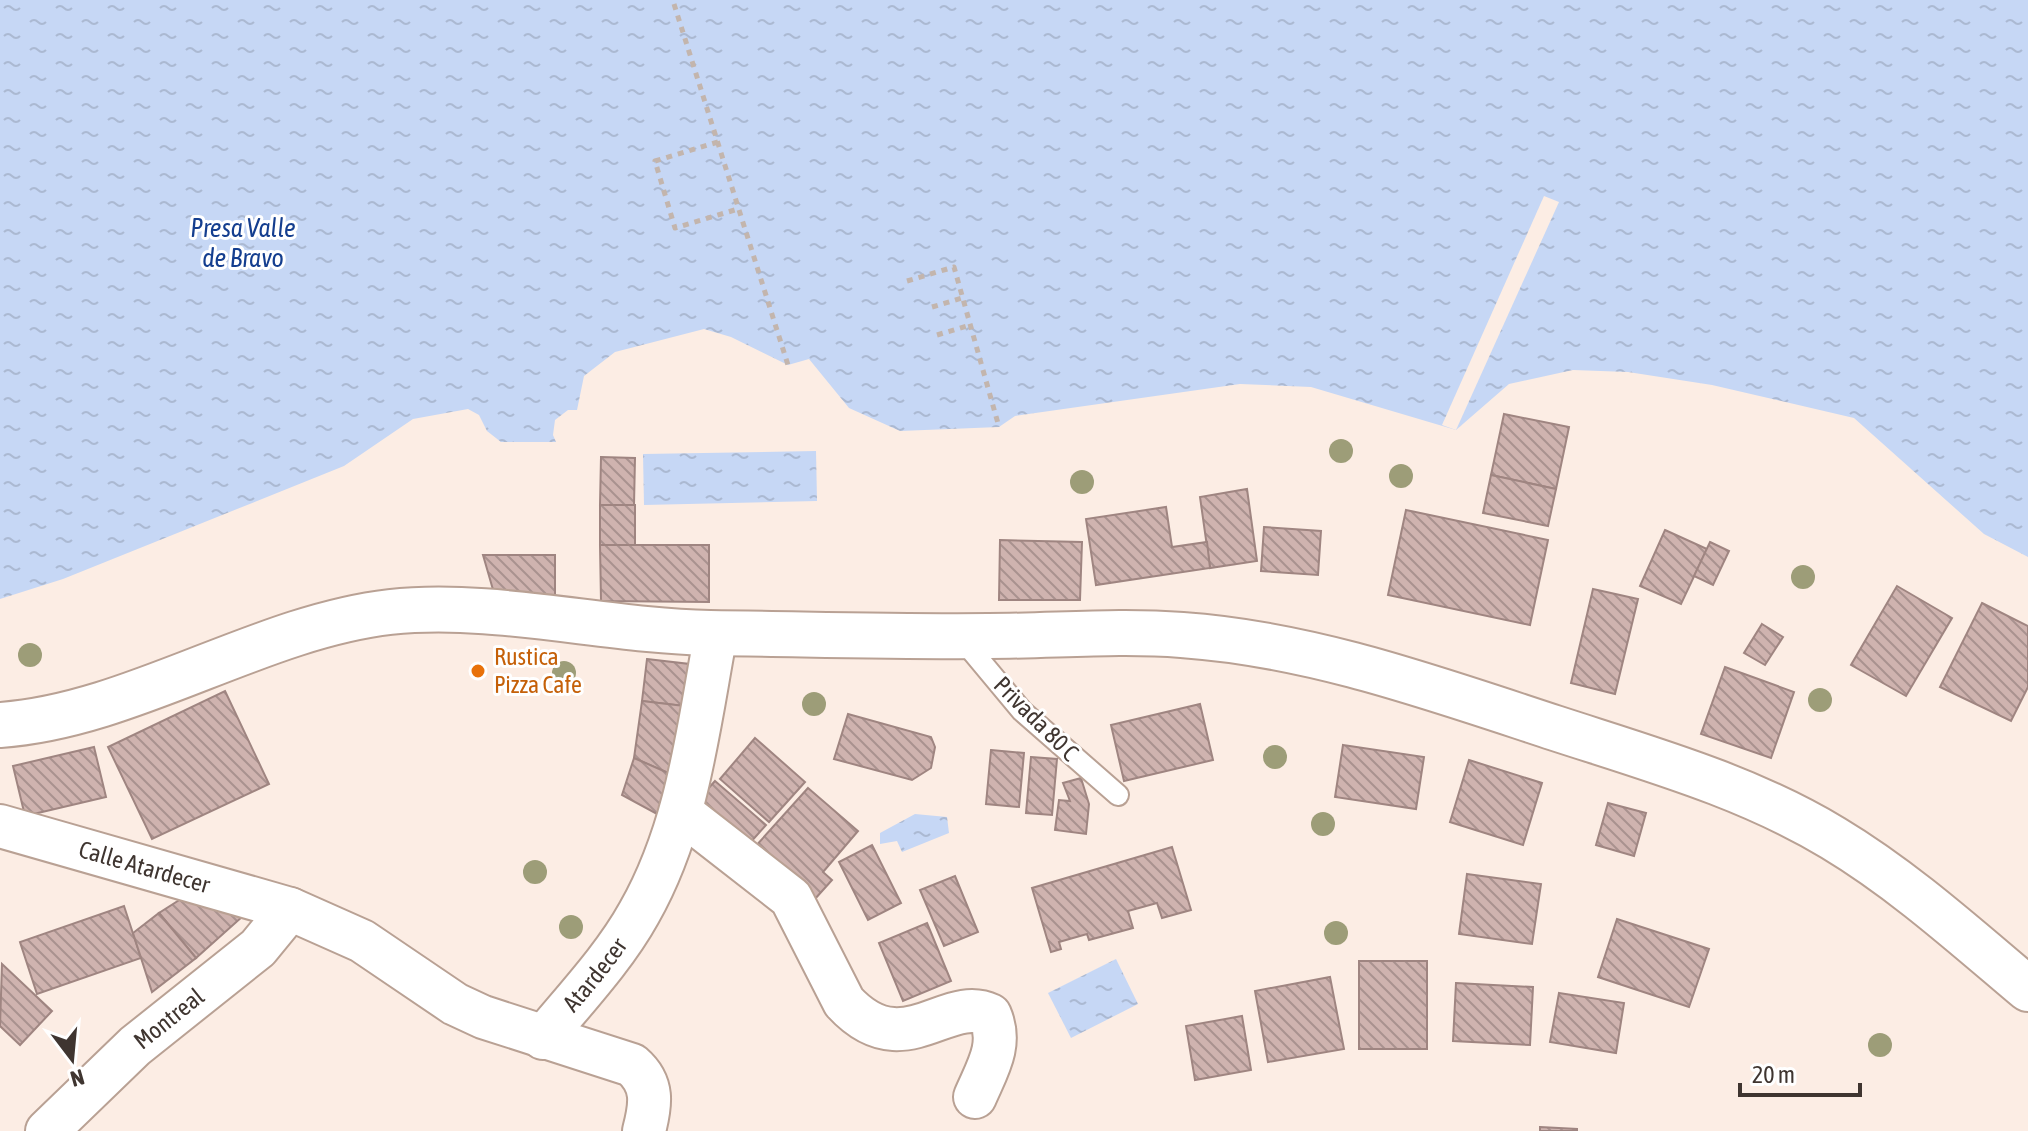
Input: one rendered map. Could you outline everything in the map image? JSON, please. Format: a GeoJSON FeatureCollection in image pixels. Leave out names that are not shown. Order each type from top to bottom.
{"type":"FeatureCollection","features":[{"type":"Feature","properties":{"kind":"main road"},"geometry":{"type":"LineString","coordinates":[[0,725],[24,723],[80,708],[345,620],[394,612],[495,614],[642,631],[960,636],[1180,634],[1251,643],[1315,655],[1394,676],[1739,789],[1833,838],[1915,895],[2028,989]]}},
{"type":"Feature","properties":{"kind":"street","name":"Atardecer"},"geometry":{"type":"LineString","coordinates":[[543,1038],[639,913],[682,813],[716,633]]}},
{"type":"Feature","properties":{"kind":"street"},"geometry":{"type":"LineString","coordinates":[[682,813],[791,898],[844,1002],[857,1016],[874,1026],[897,1030],[967,1012],[981,1010],[990,1015],[996,1029],[996,1043],[975,1097]]}},
{"type":"Feature","properties":{"kind":"street","name":"Calle Atardecer"},"geometry":{"type":"LineString","coordinates":[[0,826],[290,909]]}},
{"type":"Feature","properties":{"kind":"street"},"geometry":{"type":"LineString","coordinates":[[290,909],[362,941],[455,1004],[543,1038],[632,1065],[646,1077],[650,1093],[644,1131]]}},
{"type":"Feature","properties":{"kind":"street","name":"Montreal"},"geometry":{"type":"LineString","coordinates":[[47,1131],[135,1046],[258,948],[290,909]]}},
{"type":"Feature","properties":{"kind":"lane","name":"Privada 80 C"},"geometry":{"type":"LineString","coordinates":[[960,636],[1022,711],[1118,795]]}},
{"type":"Feature","properties":{"kind":"path"},"geometry":{"type":"LineString","coordinates":[[674,4],[788,365]]}},
{"type":"Feature","properties":{"kind":"path"},"geometry":{"type":"LineString","coordinates":[[718,142],[655,161],[671,215],[675,228],[738,209]]}},
{"type":"Feature","properties":{"kind":"path"},"geometry":{"type":"LineString","coordinates":[[907,281],[954,267],[999,427]]}},
{"type":"Feature","properties":{"kind":"path"},"geometry":{"type":"LineString","coordinates":[[932,307],[962,298]]}},
{"type":"Feature","properties":{"kind":"path"},"geometry":{"type":"LineString","coordinates":[[937,335],[970,325]]}},
{"type":"Feature","properties":{"kind":"water","name":"Presa Valle de Bravo"},"geometry":{"type":"Polygon","coordinates":[[[0,0],[2028,0],[2028,557],[1984,534],[1854,418],[1712,385],[1628,372],[1573,370],[1509,384],[1456,430],[1311,387],[1240,384],[1015,416],[999,427],[900,431],[849,408],[809,359],[788,365],[731,337],[704,329],[615,352],[584,376],[577,410],[568,410],[555,420],[553,435],[556,442],[501,442],[487,431],[479,415],[468,409],[413,419],[344,466],[63,579],[0,599],[0,0]]]}},
{"type":"Feature","properties":{"kind":"water"},"geometry":{"type":"Polygon","coordinates":[[[816,451],[817,501],[644,505],[643,454],[816,451]]]}},
{"type":"Feature","properties":{"kind":"water"},"geometry":{"type":"Polygon","coordinates":[[[915,814],[947,817],[949,833],[902,852],[897,841],[880,844],[880,833],[915,814]]]}},
{"type":"Feature","properties":{"kind":"water"},"geometry":{"type":"Polygon","coordinates":[[[1116,959],[1138,1004],[1071,1038],[1048,993],[1116,959]]]}},
{"type":"Feature","properties":{"kind":"pier"},"geometry":{"type":"Polygon","coordinates":[[[1544,196],[1559,202],[1456,430],[1442,425],[1544,196]]]}},
{"type":"Feature","properties":{"kind":"building"},"geometry":{"type":"Polygon","coordinates":[[[1504,414],[1569,427],[1556,489],[1491,475],[1504,414]]]}},
{"type":"Feature","properties":{"kind":"building"},"geometry":{"type":"Polygon","coordinates":[[[601,457],[635,458],[634,505],[600,505],[601,457]]]}},
{"type":"Feature","properties":{"kind":"building"},"geometry":{"type":"Polygon","coordinates":[[[1491,475],[1556,489],[1548,526],[1483,513],[1491,475]]]}},
{"type":"Feature","properties":{"kind":"building"},"geometry":{"type":"Polygon","coordinates":[[[1247,489],[1257,561],[1210,568],[1200,497],[1247,489]]]}},
{"type":"Feature","properties":{"kind":"building"},"geometry":{"type":"Polygon","coordinates":[[[600,505],[635,505],[635,545],[600,545],[600,505]]]}},
{"type":"Feature","properties":{"kind":"building"},"geometry":{"type":"Polygon","coordinates":[[[1166,507],[1172,547],[1207,542],[1210,568],[1096,585],[1086,519],[1166,507]]]}},
{"type":"Feature","properties":{"kind":"building"},"geometry":{"type":"Polygon","coordinates":[[[1406,510],[1548,540],[1530,625],[1388,595],[1406,510]]]}},
{"type":"Feature","properties":{"kind":"building"},"geometry":{"type":"Polygon","coordinates":[[[1264,527],[1321,531],[1318,575],[1261,571],[1264,527]]]}},
{"type":"Feature","properties":{"kind":"building"},"geometry":{"type":"Polygon","coordinates":[[[1665,530],[1707,549],[1681,604],[1640,586],[1665,530]]]}},
{"type":"Feature","properties":{"kind":"building"},"geometry":{"type":"Polygon","coordinates":[[[1000,540],[1082,542],[1080,600],[999,600],[1000,540]]]}},
{"type":"Feature","properties":{"kind":"building"},"geometry":{"type":"Polygon","coordinates":[[[1710,542],[1729,551],[1713,585],[1694,576],[1710,542]]]}},
{"type":"Feature","properties":{"kind":"building"},"geometry":{"type":"Polygon","coordinates":[[[600,545],[709,545],[709,602],[601,601],[600,545]]]}},
{"type":"Feature","properties":{"kind":"building"},"geometry":{"type":"Polygon","coordinates":[[[483,555],[555,555],[555,601],[496,600],[483,555]]]}},
{"type":"Feature","properties":{"kind":"building"},"geometry":{"type":"Polygon","coordinates":[[[1897,586],[1952,618],[1906,696],[1851,665],[1897,586]]]}},
{"type":"Feature","properties":{"kind":"building"},"geometry":{"type":"Polygon","coordinates":[[[1593,589],[1638,599],[1615,694],[1571,683],[1593,589]]]}},
{"type":"Feature","properties":{"kind":"building"},"geometry":{"type":"Polygon","coordinates":[[[1982,603],[2028,626],[2028,687],[2011,721],[1940,687],[1982,603]]]}},
{"type":"Feature","properties":{"kind":"building"},"geometry":{"type":"Polygon","coordinates":[[[1762,624],[1783,637],[1765,665],[1744,653],[1762,624]]]}},
{"type":"Feature","properties":{"kind":"building"},"geometry":{"type":"Polygon","coordinates":[[[647,659],[698,665],[693,707],[642,701],[647,659]]]}},
{"type":"Feature","properties":{"kind":"building"},"geometry":{"type":"Polygon","coordinates":[[[1725,667],[1794,692],[1771,758],[1701,734],[1725,667]]]}},
{"type":"Feature","properties":{"kind":"building"},"geometry":{"type":"Polygon","coordinates":[[[225,691],[269,784],[152,839],[108,747],[225,691]]]}},
{"type":"Feature","properties":{"kind":"building"},"geometry":{"type":"Polygon","coordinates":[[[642,701],[693,707],[682,779],[634,758],[642,701]]]}},
{"type":"Feature","properties":{"kind":"building"},"geometry":{"type":"Polygon","coordinates":[[[1200,704],[1213,760],[1124,781],[1111,725],[1200,704]]]}},
{"type":"Feature","properties":{"kind":"building"},"geometry":{"type":"Polygon","coordinates":[[[848,714],[931,737],[935,747],[931,768],[912,780],[834,759],[848,714]]]}},
{"type":"Feature","properties":{"kind":"building"},"geometry":{"type":"Polygon","coordinates":[[[755,738],[805,782],[769,822],[720,779],[755,738]]]}},
{"type":"Feature","properties":{"kind":"building"},"geometry":{"type":"Polygon","coordinates":[[[1343,745],[1424,757],[1416,809],[1335,797],[1343,745]]]}},
{"type":"Feature","properties":{"kind":"building"},"geometry":{"type":"Polygon","coordinates":[[[94,747],[106,797],[25,816],[13,766],[94,747]]]}},
{"type":"Feature","properties":{"kind":"building"},"geometry":{"type":"Polygon","coordinates":[[[991,750],[1024,753],[1019,807],[986,804],[991,750]]]}},
{"type":"Feature","properties":{"kind":"building"},"geometry":{"type":"Polygon","coordinates":[[[1031,757],[1057,759],[1052,815],[1026,813],[1031,757]]]}},
{"type":"Feature","properties":{"kind":"building"},"geometry":{"type":"Polygon","coordinates":[[[634,758],[682,779],[670,821],[622,795],[634,758]]]}},
{"type":"Feature","properties":{"kind":"building"},"geometry":{"type":"Polygon","coordinates":[[[1469,760],[1542,783],[1523,845],[1450,822],[1469,760]]]}},
{"type":"Feature","properties":{"kind":"building"},"geometry":{"type":"Polygon","coordinates":[[[1081,778],[1089,804],[1086,834],[1055,830],[1059,800],[1070,801],[1063,783],[1081,778]]]}},
{"type":"Feature","properties":{"kind":"building"},"geometry":{"type":"Polygon","coordinates":[[[715,781],[766,825],[749,844],[698,800],[715,781]]]}},
{"type":"Feature","properties":{"kind":"building"},"geometry":{"type":"Polygon","coordinates":[[[808,788],[858,831],[823,872],[832,880],[814,900],[754,848],[808,788]]]}},
{"type":"Feature","properties":{"kind":"building"},"geometry":{"type":"Polygon","coordinates":[[[1608,803],[1646,813],[1634,856],[1596,845],[1608,803]]]}},
{"type":"Feature","properties":{"kind":"building"},"geometry":{"type":"Polygon","coordinates":[[[872,845],[901,903],[868,920],[839,862],[872,845]]]}},
{"type":"Feature","properties":{"kind":"building"},"geometry":{"type":"Polygon","coordinates":[[[1172,847],[1191,910],[1162,918],[1157,903],[1128,911],[1133,928],[1089,940],[1087,934],[1059,942],[1061,949],[1051,952],[1032,888],[1172,847]]]}},
{"type":"Feature","properties":{"kind":"building"},"geometry":{"type":"Polygon","coordinates":[[[1467,874],[1541,884],[1532,944],[1459,934],[1467,874]]]}},
{"type":"Feature","properties":{"kind":"building"},"geometry":{"type":"Polygon","coordinates":[[[955,876],[978,932],[944,946],[920,890],[955,876]]]}},
{"type":"Feature","properties":{"kind":"building"},"geometry":{"type":"Polygon","coordinates":[[[195,890],[252,908],[196,958],[159,913],[195,890]]]}},
{"type":"Feature","properties":{"kind":"building"},"geometry":{"type":"Polygon","coordinates":[[[124,906],[141,958],[37,994],[20,942],[124,906]]]}},
{"type":"Feature","properties":{"kind":"building"},"geometry":{"type":"Polygon","coordinates":[[[159,913],[196,958],[152,992],[133,933],[159,913]]]}},
{"type":"Feature","properties":{"kind":"building"},"geometry":{"type":"Polygon","coordinates":[[[1617,919],[1709,949],[1689,1007],[1598,977],[1617,919]]]}},
{"type":"Feature","properties":{"kind":"building"},"geometry":{"type":"Polygon","coordinates":[[[927,923],[951,981],[903,1001],[879,943],[927,923]]]}},
{"type":"Feature","properties":{"kind":"building"},"geometry":{"type":"Polygon","coordinates":[[[1359,961],[1427,961],[1427,1049],[1359,1049],[1359,961]]]}},
{"type":"Feature","properties":{"kind":"building"},"geometry":{"type":"Polygon","coordinates":[[[2,964],[52,1011],[20,1045],[0,1026],[2,964]]]}},
{"type":"Feature","properties":{"kind":"building"},"geometry":{"type":"Polygon","coordinates":[[[1330,977],[1344,1049],[1268,1062],[1255,991],[1330,977]]]}},
{"type":"Feature","properties":{"kind":"building"},"geometry":{"type":"Polygon","coordinates":[[[1456,983],[1533,987],[1530,1045],[1453,1041],[1456,983]]]}},
{"type":"Feature","properties":{"kind":"building"},"geometry":{"type":"Polygon","coordinates":[[[1559,993],[1624,1003],[1616,1053],[1550,1042],[1559,993]]]}},
{"type":"Feature","properties":{"kind":"building"},"geometry":{"type":"Polygon","coordinates":[[[1242,1016],[1251,1070],[1195,1080],[1186,1026],[1242,1016]]]}},
{"type":"Feature","properties":{"kind":"building"},"geometry":{"type":"Polygon","coordinates":[[[1540,1127],[1577,1129],[1577,1131],[1540,1131],[1540,1127]]]}},
{"type":"Feature","properties":{"kind":"place","name":"Rustica Pizza Cafe"},"geometry":{"type":"Point","coordinates":[478,671]}}]}
